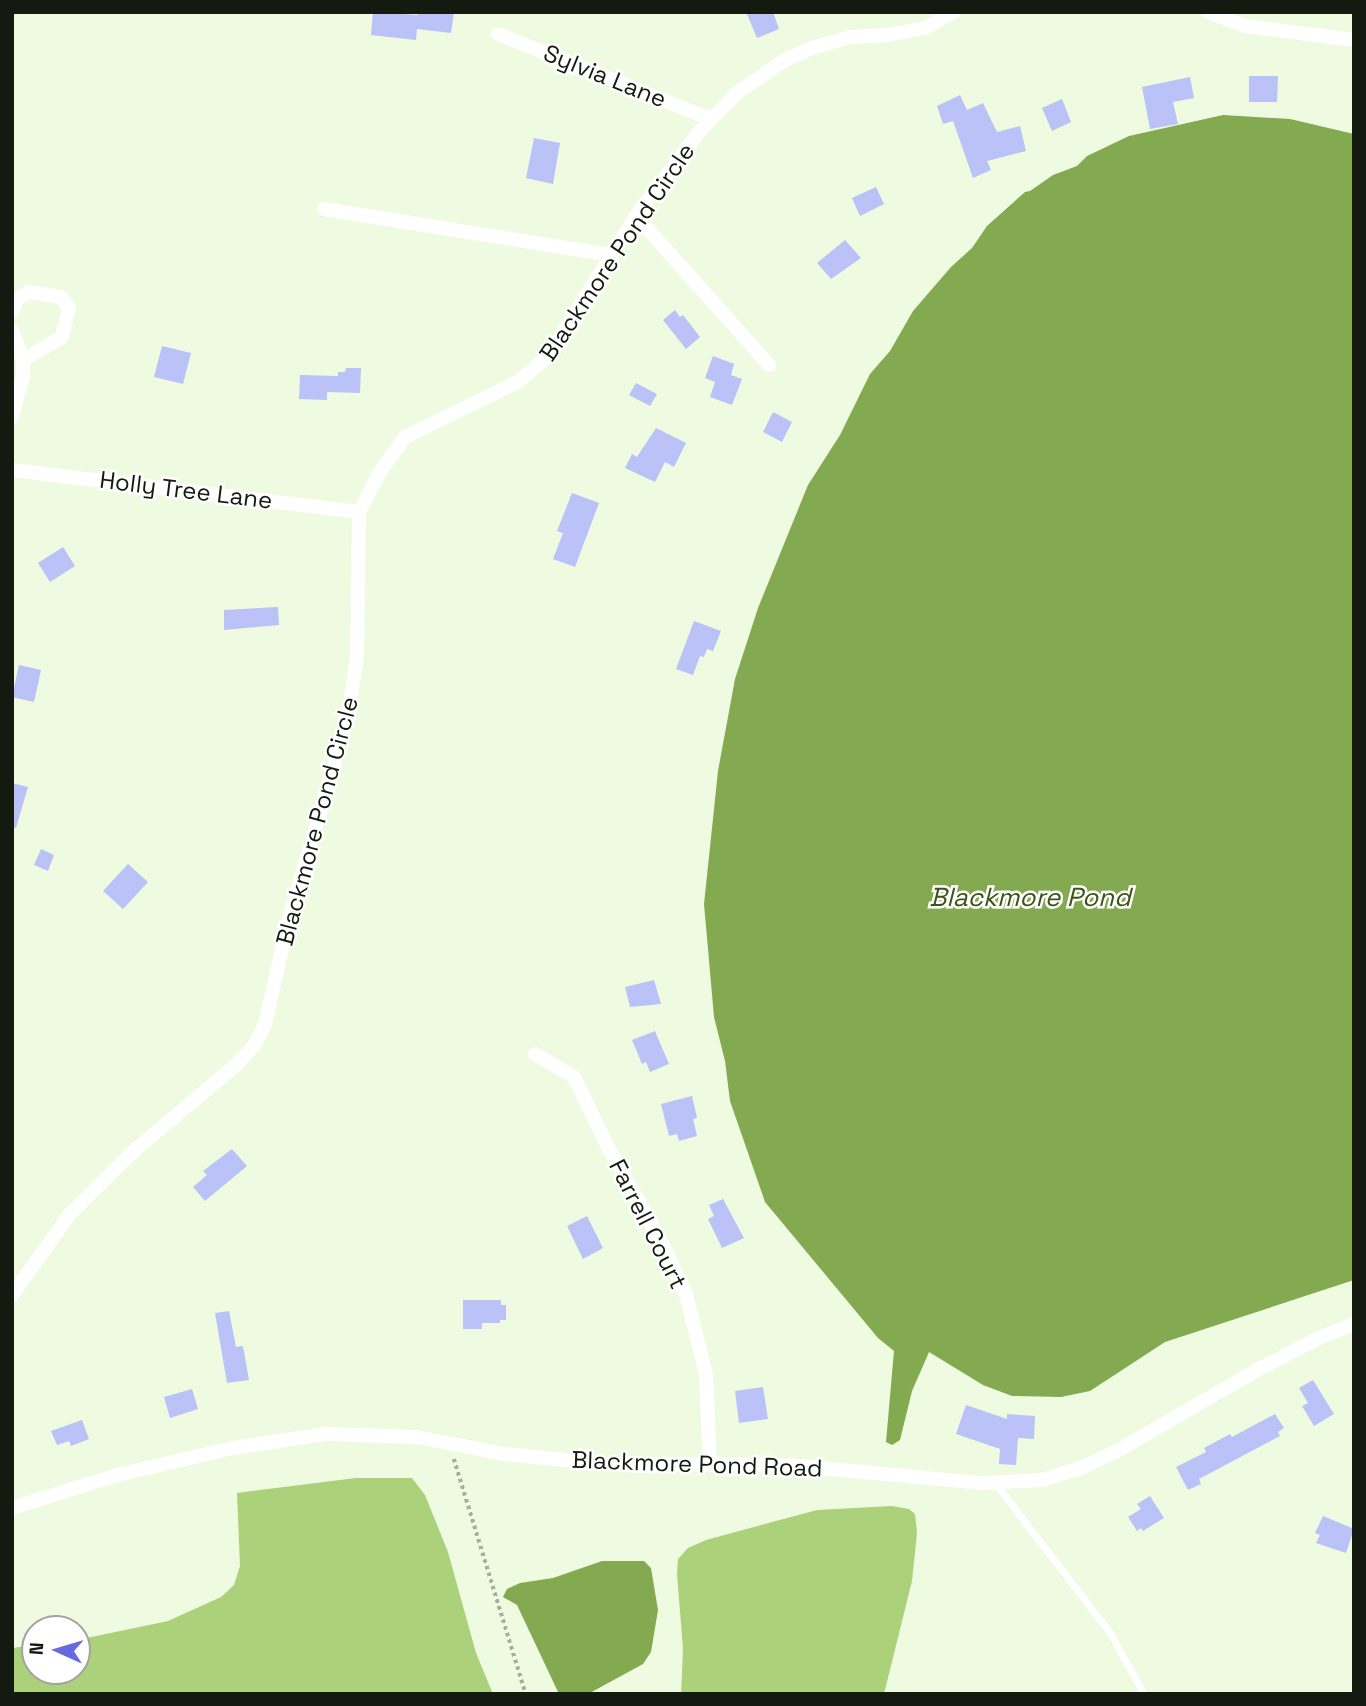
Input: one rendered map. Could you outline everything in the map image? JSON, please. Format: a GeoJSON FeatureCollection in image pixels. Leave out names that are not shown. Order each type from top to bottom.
{"type":"FeatureCollection","features":[{"type":"Feature","properties":{"kind":"street","name":"Blackmore Pond Circle"},"geometry":{"type":"LineString","coordinates":[[12,1295],[70,1214],[135,1150],[237,1064],[254,1046],[265,1024],[287,926],[348,717],[357,657],[359,512],[380,472],[405,437],[518,382],[541,363],[562,339],[636,216],[711,119],[737,93],[785,60],[812,48],[850,37],[888,35],[925,28],[954,12]]}},
{"type":"Feature","properties":{"kind":"street"},"geometry":{"type":"LineString","coordinates":[[1208,12],[1244,26],[1354,40]]}},
{"type":"Feature","properties":{"kind":"street","name":"Sylvia Lane"},"geometry":{"type":"LineString","coordinates":[[498,34],[711,119]]}},
{"type":"Feature","properties":{"kind":"street"},"geometry":{"type":"LineString","coordinates":[[324,209],[612,255]]}},
{"type":"Feature","properties":{"kind":"street"},"geometry":{"type":"LineString","coordinates":[[636,216],[769,365]]}},
{"type":"Feature","properties":{"kind":"street"},"geometry":{"type":"LineString","coordinates":[[12,312],[17,299],[29,292],[61,298],[69,309],[62,337],[23,360]]}},
{"type":"Feature","properties":{"kind":"street"},"geometry":{"type":"LineString","coordinates":[[12,330],[23,360],[23,376],[12,416]]}},
{"type":"Feature","properties":{"kind":"street","name":"Holly Tree Lane"},"geometry":{"type":"LineString","coordinates":[[12,470],[359,512]]}},
{"type":"Feature","properties":{"kind":"street","name":"Farrell Court"},"geometry":{"type":"LineString","coordinates":[[535,1054],[575,1077],[610,1151],[659,1237],[686,1294],[706,1374],[710,1464]]}},
{"type":"Feature","properties":{"kind":"street","name":"Blackmore Pond Road"},"geometry":{"type":"LineString","coordinates":[[12,1508],[117,1475],[233,1448],[340,1434],[417,1437],[539,1459],[604,1464],[787,1465],[995,1482],[1042,1480],[1079,1469],[1119,1450],[1257,1370],[1323,1336],[1354,1324]]}},
{"type":"Feature","properties":{"kind":"lane"},"geometry":{"type":"LineString","coordinates":[[995,1482],[1110,1633],[1143,1694]]}},
{"type":"Feature","properties":{"kind":"path"},"geometry":{"type":"LineString","coordinates":[[450,1443],[526,1694]]}},
{"type":"Feature","properties":{"kind":"shaded area"},"geometry":{"type":"Polygon","coordinates":[[[356,1478],[412,1478],[425,1495],[448,1552],[476,1653],[493,1694],[12,1694],[12,1648],[21,1647],[21,1685],[91,1685],[91,1637],[168,1621],[221,1597],[234,1585],[240,1566],[237,1493],[356,1478]]]}},
{"type":"Feature","properties":{"kind":"shaded area"},"geometry":{"type":"Polygon","coordinates":[[[892,1506],[909,1509],[915,1514],[917,1533],[912,1581],[884,1694],[681,1694],[683,1649],[677,1574],[678,1559],[688,1548],[706,1540],[817,1510],[892,1506]]]}},
{"type":"Feature","properties":{"kind":"water","name":"Blackmore Pond"},"geometry":{"type":"Polygon","coordinates":[[[1223,115],[1290,119],[1354,134],[1354,1280],[1165,1342],[1090,1391],[1061,1397],[1012,1396],[983,1385],[929,1352],[912,1391],[900,1440],[892,1445],[886,1442],[894,1351],[878,1338],[765,1202],[730,1101],[725,1061],[714,1017],[704,904],[718,771],[735,679],[758,608],[808,485],[840,435],[870,374],[890,351],[913,311],[951,267],[972,248],[987,226],[1025,192],[1053,175],[1077,166],[1087,156],[1129,136],[1223,115]]]}},
{"type":"Feature","properties":{"kind":"water"},"geometry":{"type":"Polygon","coordinates":[[[602,1561],[644,1561],[651,1568],[658,1610],[651,1652],[643,1664],[588,1694],[559,1694],[517,1605],[503,1597],[507,1589],[520,1583],[553,1578],[602,1561]]]}},
{"type":"Feature","properties":{"kind":"building"},"geometry":{"type":"Polygon","coordinates":[[[373,12],[418,15],[418,12],[454,12],[451,33],[417,29],[416,40],[371,35],[373,12]]]}},
{"type":"Feature","properties":{"kind":"building"},"geometry":{"type":"Polygon","coordinates":[[[746,12],[773,12],[779,29],[757,38],[746,12]]]}},
{"type":"Feature","properties":{"kind":"building"},"geometry":{"type":"Polygon","coordinates":[[[1249,76],[1278,76],[1277,102],[1249,102],[1249,76]]]}},
{"type":"Feature","properties":{"kind":"building"},"geometry":{"type":"Polygon","coordinates":[[[1190,77],[1194,98],[1173,102],[1178,124],[1150,129],[1142,87],[1190,77]]]}},
{"type":"Feature","properties":{"kind":"building"},"geometry":{"type":"Polygon","coordinates":[[[960,95],[967,110],[983,103],[997,132],[1020,126],[1026,151],[987,161],[991,170],[973,178],[953,121],[943,124],[937,106],[960,95]]]}},
{"type":"Feature","properties":{"kind":"building"},"geometry":{"type":"Polygon","coordinates":[[[1062,99],[1071,122],[1052,131],[1042,108],[1062,99]]]}},
{"type":"Feature","properties":{"kind":"building"},"geometry":{"type":"Polygon","coordinates":[[[534,138],[560,143],[553,184],[526,178],[534,138]]]}},
{"type":"Feature","properties":{"kind":"building"},"geometry":{"type":"Polygon","coordinates":[[[876,187],[884,204],[860,216],[852,198],[876,187]]]}},
{"type":"Feature","properties":{"kind":"building"},"geometry":{"type":"Polygon","coordinates":[[[845,240],[861,258],[831,279],[817,263],[845,240]]]}},
{"type":"Feature","properties":{"kind":"building"},"geometry":{"type":"Polygon","coordinates":[[[675,310],[680,317],[683,315],[700,337],[686,349],[663,320],[675,310]]]}},
{"type":"Feature","properties":{"kind":"building"},"geometry":{"type":"Polygon","coordinates":[[[162,346],[191,353],[183,384],[154,377],[162,346]]]}},
{"type":"Feature","properties":{"kind":"building"},"geometry":{"type":"Polygon","coordinates":[[[713,356],[734,364],[731,375],[742,379],[732,405],[710,397],[715,382],[705,378],[713,356]]]}},
{"type":"Feature","properties":{"kind":"building"},"geometry":{"type":"Polygon","coordinates":[[[346,368],[361,368],[360,393],[327,392],[327,400],[299,399],[300,375],[338,376],[338,372],[345,372],[346,368]]]}},
{"type":"Feature","properties":{"kind":"building"},"geometry":{"type":"Polygon","coordinates":[[[636,383],[657,394],[650,406],[629,395],[636,383]]]}},
{"type":"Feature","properties":{"kind":"building"},"geometry":{"type":"Polygon","coordinates":[[[773,412],[792,422],[782,442],[763,432],[773,412]]]}},
{"type":"Feature","properties":{"kind":"building"},"geometry":{"type":"Polygon","coordinates":[[[656,428],[686,443],[674,467],[665,462],[655,482],[625,468],[632,454],[637,457],[656,428]]]}},
{"type":"Feature","properties":{"kind":"building"},"geometry":{"type":"Polygon","coordinates":[[[572,493],[599,503],[575,567],[553,559],[563,533],[557,531],[572,493]]]}},
{"type":"Feature","properties":{"kind":"building"},"geometry":{"type":"Polygon","coordinates":[[[63,547],[75,566],[50,582],[38,563],[63,547]]]}},
{"type":"Feature","properties":{"kind":"building"},"geometry":{"type":"Polygon","coordinates":[[[278,607],[279,625],[224,630],[224,610],[278,607]]]}},
{"type":"Feature","properties":{"kind":"building"},"geometry":{"type":"Polygon","coordinates":[[[694,621],[721,631],[713,651],[707,649],[704,657],[700,656],[693,675],[676,669],[694,621]]]}},
{"type":"Feature","properties":{"kind":"building"},"geometry":{"type":"Polygon","coordinates":[[[19,665],[41,670],[34,702],[12,697],[19,665]]]}},
{"type":"Feature","properties":{"kind":"building"},"geometry":{"type":"Polygon","coordinates":[[[12,783],[28,787],[16,828],[12,827],[12,783]]]}},
{"type":"Feature","properties":{"kind":"building"},"geometry":{"type":"Polygon","coordinates":[[[41,849],[54,855],[48,871],[34,865],[41,849]]]}},
{"type":"Feature","properties":{"kind":"building"},"geometry":{"type":"Polygon","coordinates":[[[128,864],[148,882],[123,909],[103,891],[128,864]]]}},
{"type":"Feature","properties":{"kind":"building"},"geometry":{"type":"Polygon","coordinates":[[[654,980],[661,1004],[630,1007],[625,987],[654,980]]]}},
{"type":"Feature","properties":{"kind":"building"},"geometry":{"type":"Polygon","coordinates":[[[655,1031],[669,1064],[650,1072],[646,1062],[642,1064],[632,1040],[655,1031]]]}},
{"type":"Feature","properties":{"kind":"building"},"geometry":{"type":"Polygon","coordinates":[[[692,1096],[697,1118],[693,1119],[697,1136],[679,1141],[677,1134],[669,1136],[661,1104],[692,1096]]]}},
{"type":"Feature","properties":{"kind":"building"},"geometry":{"type":"Polygon","coordinates":[[[232,1149],[247,1166],[205,1201],[193,1187],[207,1175],[203,1171],[232,1149]]]}},
{"type":"Feature","properties":{"kind":"building"},"geometry":{"type":"Polygon","coordinates":[[[723,1199],[744,1238],[722,1248],[708,1219],[714,1216],[709,1205],[723,1199]]]}},
{"type":"Feature","properties":{"kind":"building"},"geometry":{"type":"Polygon","coordinates":[[[587,1216],[603,1248],[583,1259],[567,1226],[587,1216]]]}},
{"type":"Feature","properties":{"kind":"building"},"geometry":{"type":"Polygon","coordinates":[[[463,1300],[501,1300],[501,1305],[506,1305],[506,1320],[500,1320],[500,1323],[482,1323],[482,1329],[463,1329],[463,1300]]]}},
{"type":"Feature","properties":{"kind":"building"},"geometry":{"type":"Polygon","coordinates":[[[229,1311],[236,1347],[243,1346],[249,1380],[227,1383],[215,1313],[229,1311]]]}},
{"type":"Feature","properties":{"kind":"building"},"geometry":{"type":"Polygon","coordinates":[[[1313,1380],[1334,1414],[1314,1426],[1302,1406],[1308,1403],[1299,1388],[1313,1380]]]}},
{"type":"Feature","properties":{"kind":"building"},"geometry":{"type":"Polygon","coordinates":[[[763,1387],[768,1419],[739,1423],[735,1391],[763,1387]]]}},
{"type":"Feature","properties":{"kind":"building"},"geometry":{"type":"Polygon","coordinates":[[[192,1389],[198,1409],[170,1418],[164,1397],[192,1389]]]}},
{"type":"Feature","properties":{"kind":"building"},"geometry":{"type":"Polygon","coordinates":[[[966,1405],[1007,1419],[1007,1414],[1035,1416],[1034,1439],[1018,1438],[1016,1465],[999,1464],[1000,1449],[956,1434],[966,1405]]]}},
{"type":"Feature","properties":{"kind":"building"},"geometry":{"type":"Polygon","coordinates":[[[1275,1414],[1284,1428],[1278,1432],[1280,1436],[1199,1479],[1201,1484],[1188,1490],[1176,1467],[1206,1452],[1204,1448],[1230,1434],[1232,1437],[1275,1414]]]}},
{"type":"Feature","properties":{"kind":"building"},"geometry":{"type":"Polygon","coordinates":[[[82,1420],[89,1439],[71,1446],[69,1441],[57,1445],[51,1431],[82,1420]]]}},
{"type":"Feature","properties":{"kind":"building"},"geometry":{"type":"Polygon","coordinates":[[[1150,1496],[1164,1518],[1143,1531],[1141,1528],[1137,1531],[1128,1517],[1141,1509],[1137,1504],[1150,1496]]]}},
{"type":"Feature","properties":{"kind":"building"},"geometry":{"type":"Polygon","coordinates":[[[1323,1516],[1354,1529],[1346,1553],[1316,1543],[1320,1535],[1315,1533],[1323,1516]]]}}]}
